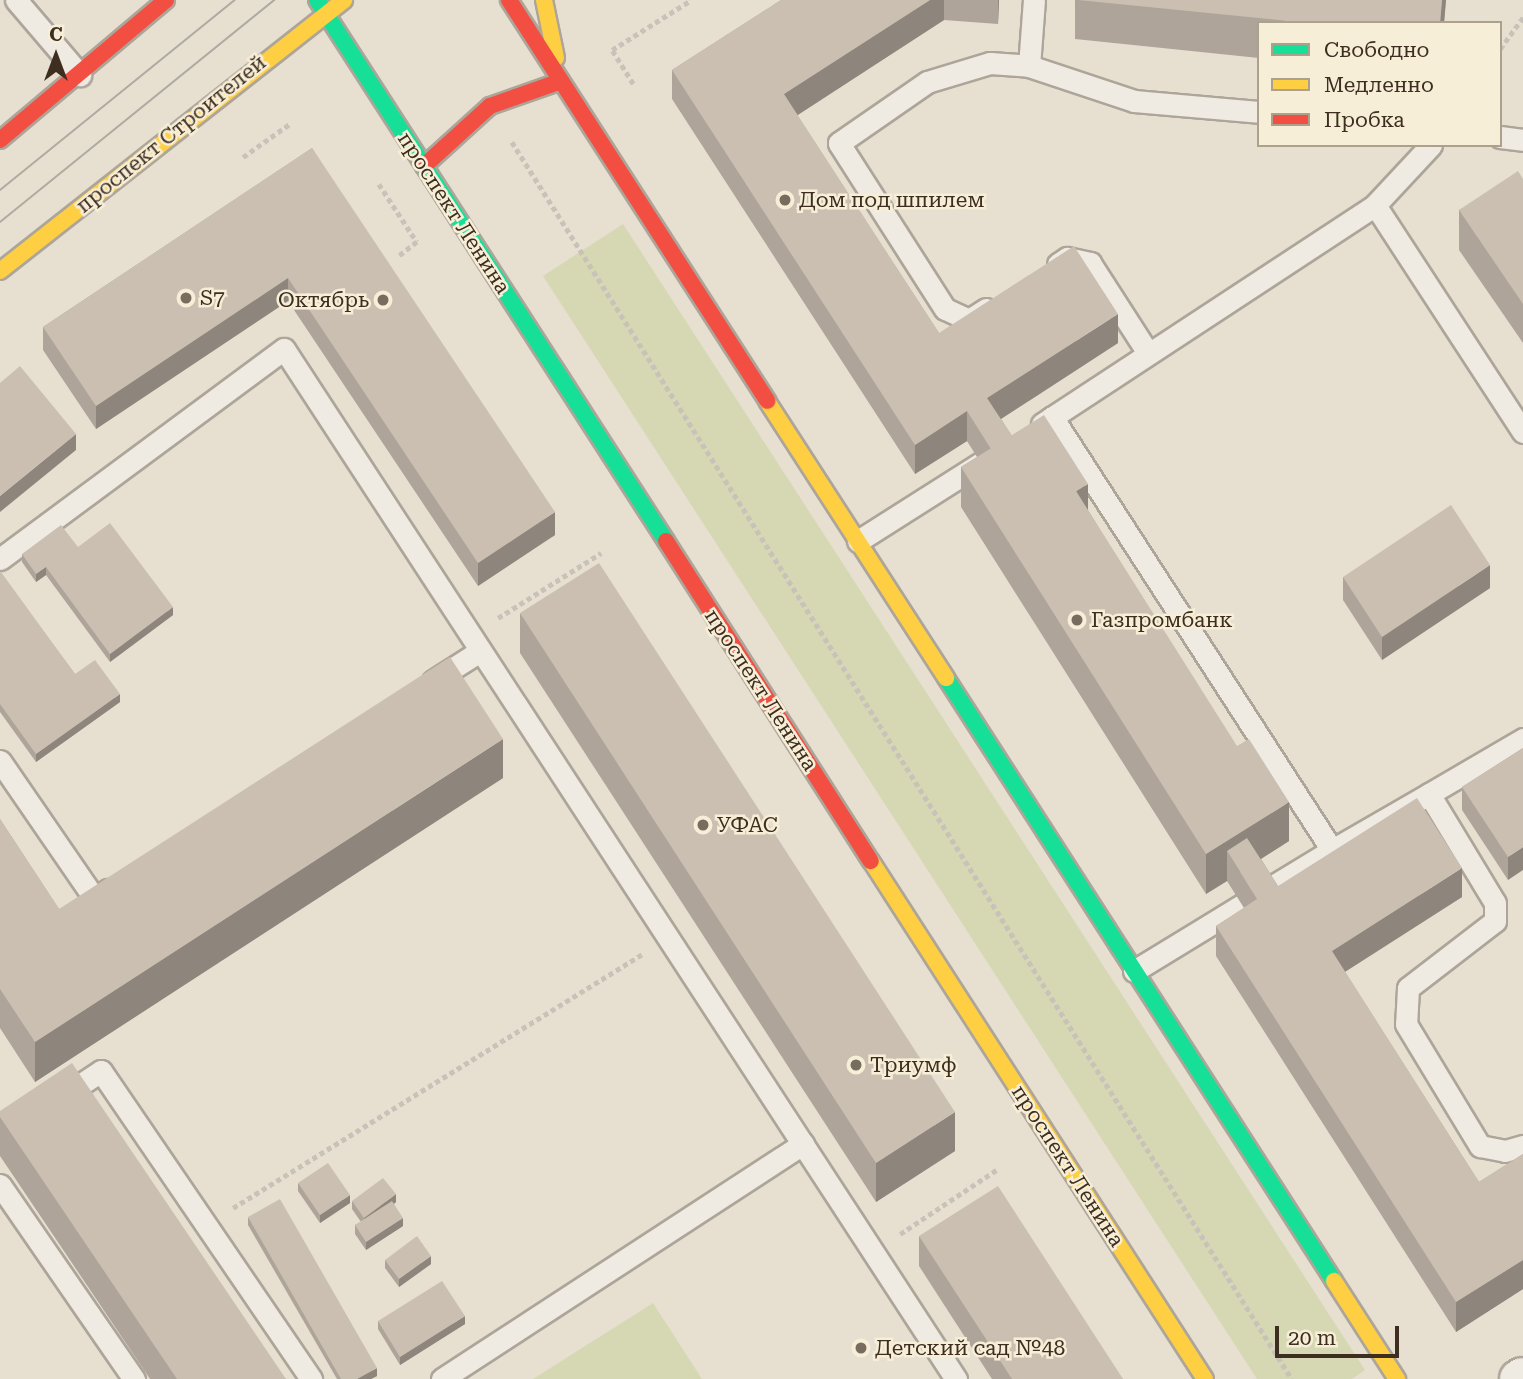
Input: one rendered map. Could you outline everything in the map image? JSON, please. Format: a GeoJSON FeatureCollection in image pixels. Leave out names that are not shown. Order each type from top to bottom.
{"type":"FeatureCollection","features":[{"type":"Feature","properties":{"kind":"main road"},"geometry":{"type":"LineString","coordinates":[[0,140],[166,0]]}},
{"type":"Feature","properties":{"kind":"main road","name":"проспект Строителей"},"geometry":{"type":"LineString","coordinates":[[0,271],[322,7],[344,0]]}},
{"type":"Feature","properties":{"kind":"main road"},"geometry":{"type":"LineString","coordinates":[[509,0],[1397,1379]]}},
{"type":"Feature","properties":{"kind":"main road"},"geometry":{"type":"LineString","coordinates":[[544,0],[561,81]]}},
{"type":"Feature","properties":{"kind":"main road","name":"проспект Ленина"},"geometry":{"type":"LineString","coordinates":[[322,7],[1205,1379]]}},
{"type":"Feature","properties":{"kind":"main road"},"geometry":{"type":"LineString","coordinates":[[424,166],[490,106],[561,81]]}},
{"type":"Feature","properties":{"kind":"lane"},"geometry":{"type":"LineString","coordinates":[[16,0],[80,75]]}},
{"type":"Feature","properties":{"kind":"lane"},"geometry":{"type":"LineString","coordinates":[[1029,66],[1034,0]]}},
{"type":"Feature","properties":{"kind":"lane"},"geometry":{"type":"LineString","coordinates":[[1002,299],[969,320],[945,309],[839,143],[927,82],[990,63],[1029,66],[1134,101],[1257,112]]}},
{"type":"Feature","properties":{"kind":"lane"},"geometry":{"type":"LineString","coordinates":[[1502,137],[1523,140]]}},
{"type":"Feature","properties":{"kind":"lane"},"geometry":{"type":"LineString","coordinates":[[1022,437],[1375,205],[1429,147]]}},
{"type":"Feature","properties":{"kind":"lane"},"geometry":{"type":"LineString","coordinates":[[1375,205],[1523,432]]}},
{"type":"Feature","properties":{"kind":"lane"},"geometry":{"type":"LineString","coordinates":[[1034,279],[1067,258],[1090,263],[1149,353]]}},
{"type":"Feature","properties":{"kind":"lane"},"geometry":{"type":"LineString","coordinates":[[0,559],[284,349],[956,1379]]}},
{"type":"Feature","properties":{"kind":"lane"},"geometry":{"type":"LineString","coordinates":[[1052,417],[1332,849]]}},
{"type":"Feature","properties":{"kind":"lane"},"geometry":{"type":"LineString","coordinates":[[858,541],[981,463]]}},
{"type":"Feature","properties":{"kind":"lane"},"geometry":{"type":"LineString","coordinates":[[410,696],[475,643]]}},
{"type":"Feature","properties":{"kind":"lane"},"geometry":{"type":"LineString","coordinates":[[1263,892],[1332,849],[1523,740]]}},
{"type":"Feature","properties":{"kind":"lane"},"geometry":{"type":"LineString","coordinates":[[0,761],[95,899],[130,876]]}},
{"type":"Feature","properties":{"kind":"lane"},"geometry":{"type":"LineString","coordinates":[[1429,794],[1495,903],[1495,921],[1408,988],[1406,1024],[1480,1146],[1505,1151],[1523,1146]]}},
{"type":"Feature","properties":{"kind":"lane"},"geometry":{"type":"LineString","coordinates":[[1134,971],[1242,905]]}},
{"type":"Feature","properties":{"kind":"lane"},"geometry":{"type":"LineString","coordinates":[[45,1108],[101,1071],[208,1223],[311,1379]]}},
{"type":"Feature","properties":{"kind":"lane"},"geometry":{"type":"LineString","coordinates":[[442,1379],[803,1144]]}},
{"type":"Feature","properties":{"kind":"lane"},"geometry":{"type":"LineString","coordinates":[[0,1185],[135,1379]]}},
{"type":"Feature","properties":{"kind":"path"},"geometry":{"type":"LineString","coordinates":[[633,84],[612,50],[691,0]]}},
{"type":"Feature","properties":{"kind":"path"},"geometry":{"type":"LineString","coordinates":[[1502,46],[1523,17]]}},
{"type":"Feature","properties":{"kind":"path"},"geometry":{"type":"LineString","coordinates":[[243,157],[291,123]]}},
{"type":"Feature","properties":{"kind":"path"},"geometry":{"type":"LineString","coordinates":[[506,133],[1292,1379]]}},
{"type":"Feature","properties":{"kind":"path"},"geometry":{"type":"LineString","coordinates":[[379,184],[417,242],[399,256]]}},
{"type":"Feature","properties":{"kind":"path"},"geometry":{"type":"LineString","coordinates":[[475,643],[600,553]]}},
{"type":"Feature","properties":{"kind":"path"},"geometry":{"type":"LineString","coordinates":[[208,1223],[668,938]]}},
{"type":"Feature","properties":{"kind":"path"},"geometry":{"type":"LineString","coordinates":[[873,1252],[998,1169]]}},
{"type":"Feature","properties":{"kind":"green space"},"geometry":{"type":"Polygon","coordinates":[[[623,224],[1365,1370],[1352,1379],[1257,1379],[543,276],[623,224]]]}},
{"type":"Feature","properties":{"kind":"green space"},"geometry":{"type":"Polygon","coordinates":[[[653,1303],[702,1379],[533,1379],[653,1303]]]}},
{"type":"Feature","properties":{"kind":"building","name":"Дом под шпилем"},"geometry":{"type":"Polygon","coordinates":[[[781,0],[930,0],[784,94],[939,333],[1074,246],[1118,314],[987,398],[1012,436],[991,449],[967,411],[915,445],[672,70],[781,0]]]}},
{"type":"Feature","properties":{"kind":"building"},"geometry":{"type":"Polygon","coordinates":[[[1078,0],[1442,0],[1440,21],[1288,21],[1078,0]]]}},
{"type":"Feature","properties":{"kind":"building"},"geometry":{"type":"Polygon","coordinates":[[[312,148],[555,512],[478,563],[288,278],[96,406],[43,327],[312,148]]]}},
{"type":"Feature","properties":{"kind":"building"},"geometry":{"type":"Polygon","coordinates":[[[1518,171],[1523,179],[1523,304],[1459,210],[1518,171]]]}},
{"type":"Feature","properties":{"kind":"building"},"geometry":{"type":"Polygon","coordinates":[[[20,366],[76,434],[0,496],[0,383],[20,366]]]}},
{"type":"Feature","properties":{"kind":"building"},"geometry":{"type":"Polygon","coordinates":[[[1044,415],[1088,484],[1076,491],[1237,746],[1249,739],[1289,802],[1206,854],[961,467],[1044,415]]]}},
{"type":"Feature","properties":{"kind":"building"},"geometry":{"type":"Polygon","coordinates":[[[1451,505],[1490,565],[1382,637],[1343,577],[1451,505]]]}},
{"type":"Feature","properties":{"kind":"building"},"geometry":{"type":"Polygon","coordinates":[[[110,523],[173,607],[110,654],[46,567],[36,574],[22,554],[61,525],[78,547],[110,523]]]}},
{"type":"Feature","properties":{"kind":"building"},"geometry":{"type":"Polygon","coordinates":[[[599,563],[955,1112],[876,1163],[520,613],[599,563]]]}},
{"type":"Feature","properties":{"kind":"building"},"geometry":{"type":"Polygon","coordinates":[[[1,572],[75,674],[95,660],[120,694],[36,754],[0,704],[1,572]]]}},
{"type":"Feature","properties":{"kind":"building"},"geometry":{"type":"Polygon","coordinates":[[[450,657],[503,739],[35,1042],[0,989],[0,819],[59,909],[450,657]]]}},
{"type":"Feature","properties":{"kind":"building"},"geometry":{"type":"Polygon","coordinates":[[[1523,748],[1523,847],[1508,857],[1462,787],[1523,748]]]}},
{"type":"Feature","properties":{"kind":"building"},"geometry":{"type":"Polygon","coordinates":[[[1417,798],[1462,868],[1332,951],[1479,1182],[1523,1154],[1523,1260],[1456,1302],[1216,926],[1257,899],[1227,851],[1247,838],[1278,886],[1417,798]]]}},
{"type":"Feature","properties":{"kind":"building"},"geometry":{"type":"Polygon","coordinates":[[[72,1063],[286,1379],[177,1379],[0,1117],[0,1111],[72,1063]]]}},
{"type":"Feature","properties":{"kind":"building"},"geometry":{"type":"Polygon","coordinates":[[[328,1163],[350,1195],[320,1215],[298,1183],[328,1163]]]}},
{"type":"Feature","properties":{"kind":"building"},"geometry":{"type":"Polygon","coordinates":[[[383,1178],[396,1194],[364,1218],[352,1201],[383,1178]]]}},
{"type":"Feature","properties":{"kind":"building"},"geometry":{"type":"Polygon","coordinates":[[[998,1186],[1123,1379],[1012,1379],[919,1236],[998,1186]]]}},
{"type":"Feature","properties":{"kind":"building"},"geometry":{"type":"Polygon","coordinates":[[[280,1199],[377,1368],[357,1379],[341,1379],[248,1217],[280,1199]]]}},
{"type":"Feature","properties":{"kind":"building"},"geometry":{"type":"Polygon","coordinates":[[[392,1201],[403,1218],[366,1242],[355,1225],[392,1201]]]}},
{"type":"Feature","properties":{"kind":"building"},"geometry":{"type":"Polygon","coordinates":[[[417,1236],[431,1256],[399,1279],[385,1260],[417,1236]]]}},
{"type":"Feature","properties":{"kind":"building"},"geometry":{"type":"Polygon","coordinates":[[[442,1281],[465,1316],[400,1357],[378,1321],[442,1281]]]}},
{"type":"Feature","properties":{"kind":"tram line"},"geometry":{"type":"LineString","coordinates":[[0,190],[235,0]]}},
{"type":"Feature","properties":{"kind":"tram line"},"geometry":{"type":"LineString","coordinates":[[0,222],[274,0]]}},
{"type":"Feature","properties":{"kind":"traffic: fast"},"geometry":{"type":"LineString","coordinates":[[317,0],[666,541]]}},
{"type":"Feature","properties":{"kind":"traffic: fast"},"geometry":{"type":"LineString","coordinates":[[946,678],[1334,1281]]}},
{"type":"Feature","properties":{"kind":"traffic: slow"},"geometry":{"type":"LineString","coordinates":[[0,271],[344,0]]}},
{"type":"Feature","properties":{"kind":"traffic: slow"},"geometry":{"type":"LineString","coordinates":[[544,0],[556,58]]}},
{"type":"Feature","properties":{"kind":"traffic: slow"},"geometry":{"type":"LineString","coordinates":[[767,401],[946,678]]}},
{"type":"Feature","properties":{"kind":"traffic: slow"},"geometry":{"type":"LineString","coordinates":[[871,861],[1205,1379]]}},
{"type":"Feature","properties":{"kind":"traffic: slow"},"geometry":{"type":"LineString","coordinates":[[1334,1281],[1397,1379]]}},
{"type":"Feature","properties":{"kind":"traffic: jam"},"geometry":{"type":"LineString","coordinates":[[0,140],[166,0]]}},
{"type":"Feature","properties":{"kind":"traffic: jam"},"geometry":{"type":"LineString","coordinates":[[509,0],[767,401]]}},
{"type":"Feature","properties":{"kind":"traffic: jam"},"geometry":{"type":"LineString","coordinates":[[424,166],[490,106],[561,81]]}},
{"type":"Feature","properties":{"kind":"traffic: jam"},"geometry":{"type":"LineString","coordinates":[[666,541],[871,861]]}},
{"type":"Feature","properties":{"kind":"place","name":"Дом под шпилем"},"geometry":{"type":"Point","coordinates":[785,200]}},
{"type":"Feature","properties":{"kind":"place","name":"S7"},"geometry":{"type":"Point","coordinates":[186,298]}},
{"type":"Feature","properties":{"kind":"place","name":"Октябрь"},"geometry":{"type":"Point","coordinates":[383,300]}},
{"type":"Feature","properties":{"kind":"place","name":"Газпромбанк"},"geometry":{"type":"Point","coordinates":[1077,620]}},
{"type":"Feature","properties":{"kind":"place","name":"УФАС"},"geometry":{"type":"Point","coordinates":[703,825]}},
{"type":"Feature","properties":{"kind":"place","name":"Триумф"},"geometry":{"type":"Point","coordinates":[856,1065]}},
{"type":"Feature","properties":{"kind":"place","name":"Детский сад №48"},"geometry":{"type":"Point","coordinates":[861,1348]}}]}
